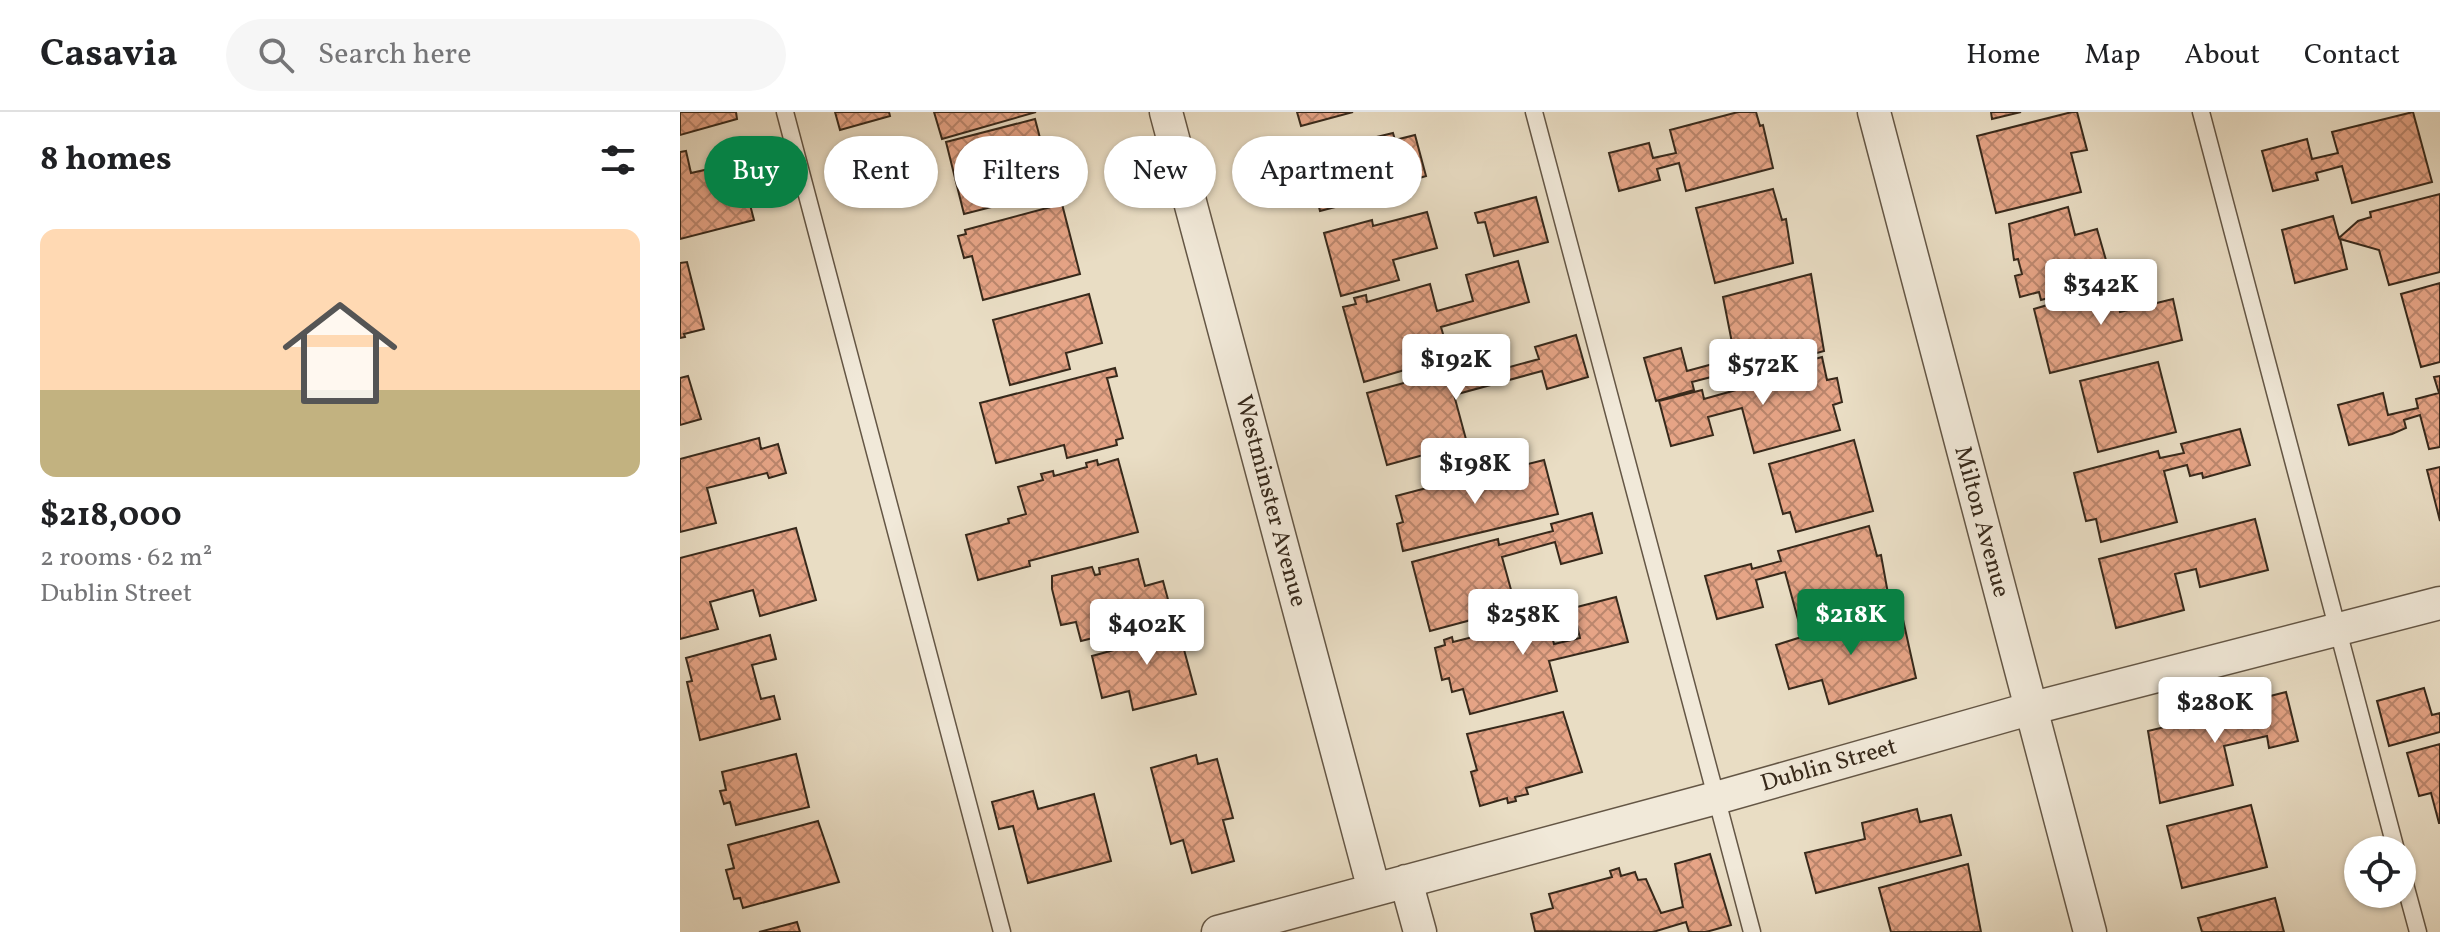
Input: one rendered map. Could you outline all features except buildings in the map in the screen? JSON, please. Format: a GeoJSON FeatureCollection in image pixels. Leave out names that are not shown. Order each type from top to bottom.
{"type":"FeatureCollection","features":[{"type":"Feature","properties":{"kind":"street","name":"Westminster Avenue"},"geometry":{"type":"LineString","coordinates":[[1166,112],[1374,890]]}},
{"type":"Feature","properties":{"kind":"street","name":"Milton Avenue"},"geometry":{"type":"LineString","coordinates":[[1874,112],[2090,932]]}},
{"type":"Feature","properties":{"kind":"street","name":"Dublin Street"},"geometry":{"type":"LineString","coordinates":[[1218,932],[1716,798],[2029,709],[2440,603]]}},
{"type":"Feature","properties":{"kind":"street"},"geometry":{"type":"LineString","coordinates":[[1406,881],[1420,932]]}},
{"type":"Feature","properties":{"kind":"lane"},"geometry":{"type":"LineString","coordinates":[[785,112],[1002,932]]}},
{"type":"Feature","properties":{"kind":"lane"},"geometry":{"type":"LineString","coordinates":[[1534,112],[1752,932]]}},
{"type":"Feature","properties":{"kind":"lane"},"geometry":{"type":"LineString","coordinates":[[2201,112],[2392,836]]}},
{"type":"Feature","properties":{"kind":"lane"},"geometry":{"type":"LineString","coordinates":[[2411,908],[2418,932]]}}]}
